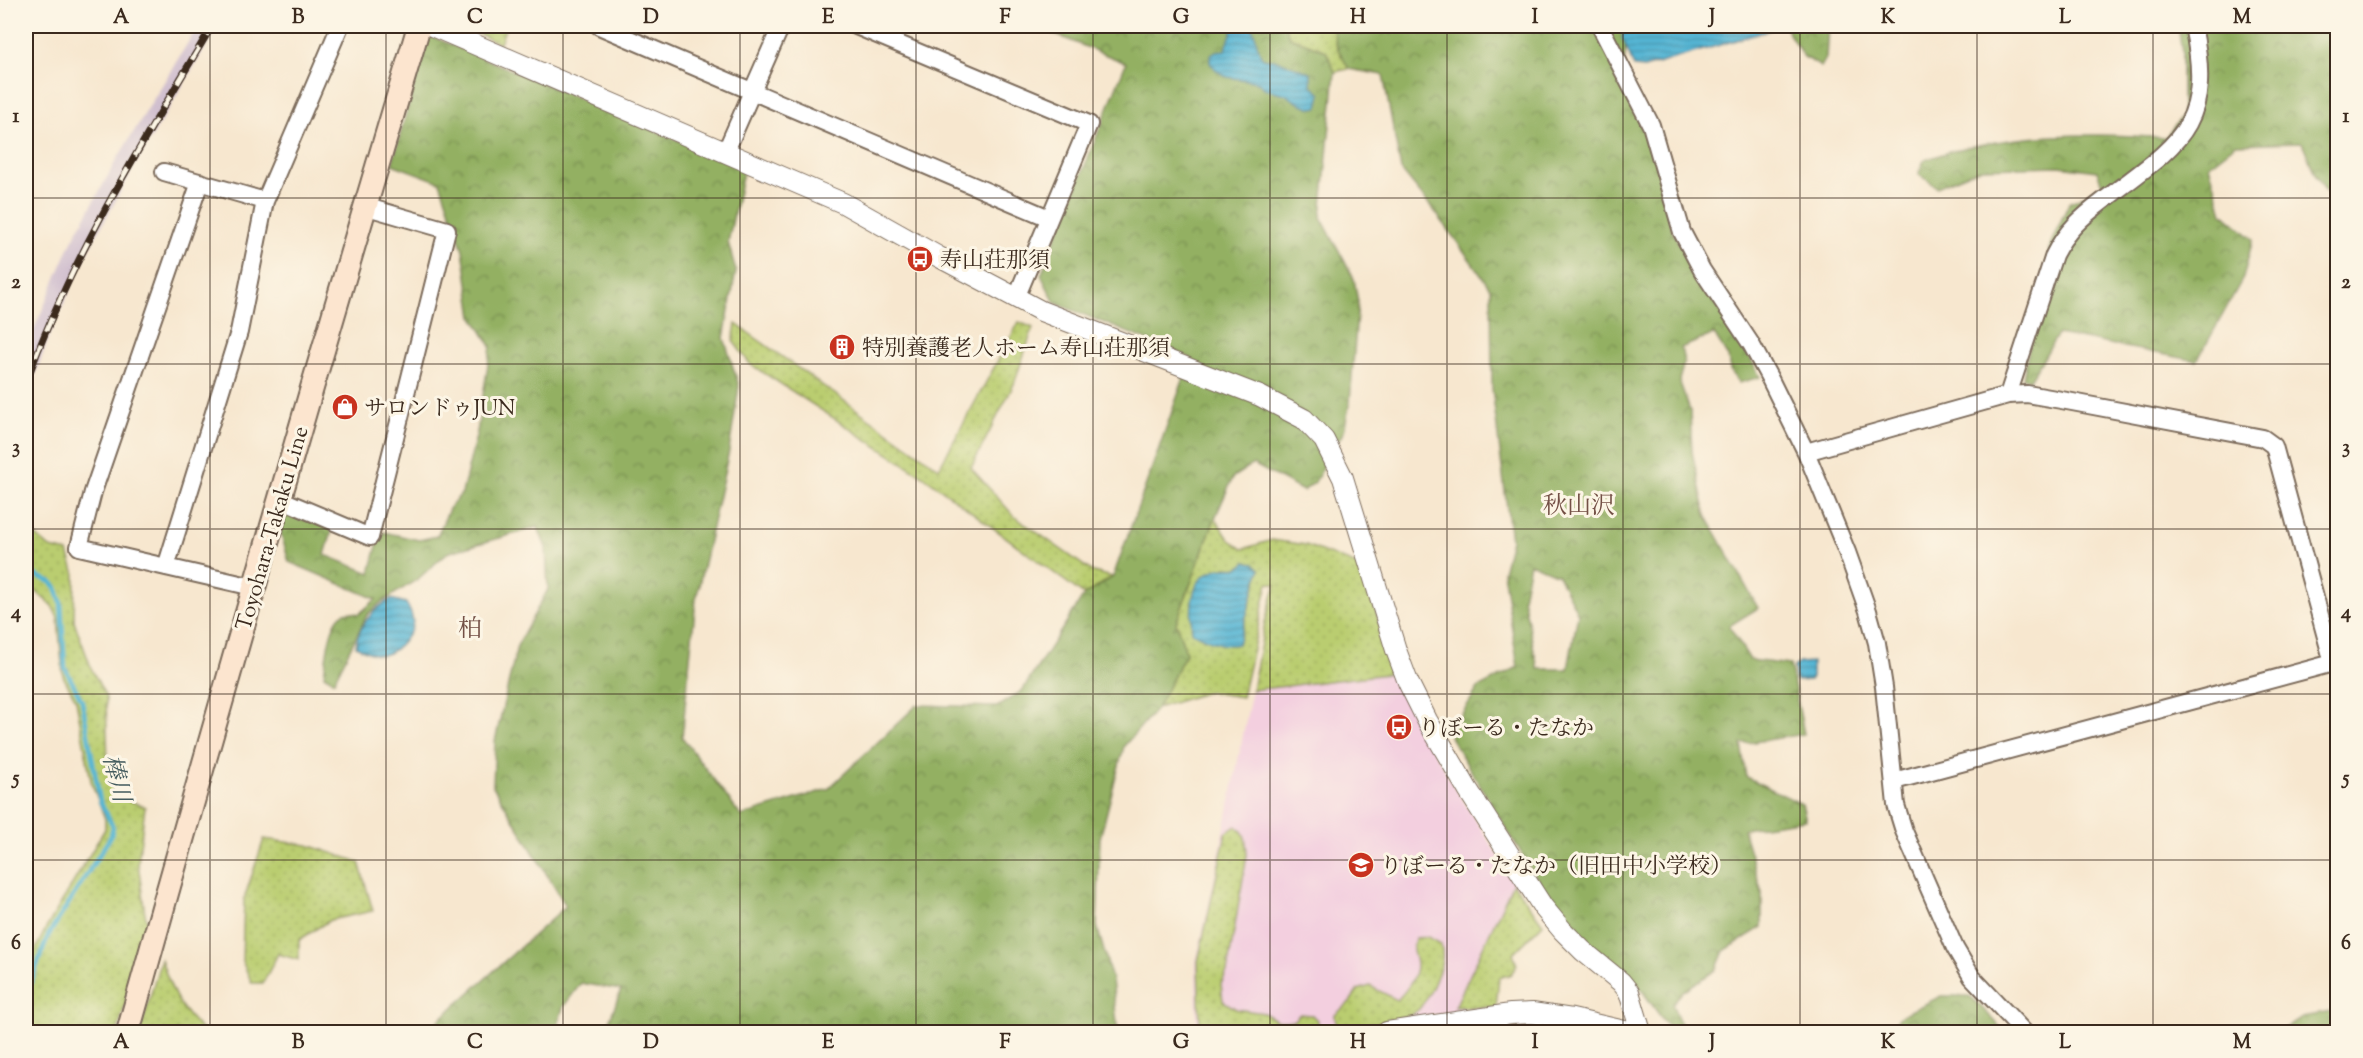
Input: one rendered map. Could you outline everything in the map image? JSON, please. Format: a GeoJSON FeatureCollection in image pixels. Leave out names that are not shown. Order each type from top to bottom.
{"type":"FeatureCollection","features":[{"type":"Feature","properties":{"kind":"main road","name":"Toyohara-Takaku Line"},"geometry":{"type":"LineString","coordinates":[[128,1032],[253,586],[419,27]]}},
{"type":"Feature","properties":{"kind":"street"},"geometry":{"type":"LineString","coordinates":[[166,567],[239,332],[265,201],[340,26]]}},
{"type":"Feature","properties":{"kind":"street"},"geometry":{"type":"LineString","coordinates":[[599,26],[1049,218]]}},
{"type":"Feature","properties":{"kind":"street"},"geometry":{"type":"LineString","coordinates":[[725,153],[781,26]]}},
{"type":"Feature","properties":{"kind":"street"},"geometry":{"type":"LineString","coordinates":[[856,26],[1089,124],[1016,298]]}},
{"type":"Feature","properties":{"kind":"street"},"geometry":{"type":"LineString","coordinates":[[1600,26],[1651,125],[1682,231],[1724,305],[1751,344],[1806,452],[1868,610],[1877,643],[1896,805],[1904,831],[1955,948],[1972,977],[2024,1032]]}},
{"type":"Feature","properties":{"kind":"street"},"geometry":{"type":"LineString","coordinates":[[2008,395],[2062,237],[2086,214],[2164,153],[2181,135],[2193,113],[2200,76],[2200,58],[2193,26]]}},
{"type":"Feature","properties":{"kind":"street"},"geometry":{"type":"LineString","coordinates":[[419,27],[725,153],[861,212],[1041,311],[1260,396],[1304,419],[1316,430],[1333,456],[1343,478],[1396,650],[1408,682],[1427,720],[1468,790],[1544,907],[1563,931],[1583,951],[1621,982],[1629,992],[1641,1032]]}},
{"type":"Feature","properties":{"kind":"street"},"geometry":{"type":"LineString","coordinates":[[164,172],[265,201]]}},
{"type":"Feature","properties":{"kind":"street"},"geometry":{"type":"LineString","coordinates":[[200,183],[93,492],[79,547],[253,586]]}},
{"type":"Feature","properties":{"kind":"street"},"geometry":{"type":"LineString","coordinates":[[280,499],[370,537],[447,230],[364,206]]}},
{"type":"Feature","properties":{"kind":"street"},"geometry":{"type":"LineString","coordinates":[[1806,452],[2008,395],[2027,394],[2263,438],[2274,446],[2335,661],[1894,781]]}},
{"type":"Feature","properties":{"kind":"street"},"geometry":{"type":"LineString","coordinates":[[1387,1032],[1532,1013],[1562,1017],[1629,1032]]}},
{"type":"Feature","properties":{"kind":"shaded area"},"geometry":{"type":"Polygon","coordinates":[[[198,26],[218,26],[133,169],[87,253],[53,327],[26,399],[26,348],[71,243],[116,161],[198,26]]]}},
{"type":"Feature","properties":{"kind":"shaded area","name":"りぼーる・たなか（旧田中小学校）"},"geometry":{"type":"Polygon","coordinates":[[[1395,673],[1417,722],[1453,785],[1518,887],[1460,1015],[1445,1013],[1378,1025],[1314,1032],[1197,1032],[1196,962],[1252,690],[1395,673]]]}},
{"type":"Feature","properties":{"kind":"green space"},"geometry":{"type":"Polygon","coordinates":[[[463,26],[506,26],[500,44],[463,26]]]}},
{"type":"Feature","properties":{"kind":"green space"},"geometry":{"type":"Polygon","coordinates":[[[1034,26],[1285,26],[1289,37],[1326,51],[1335,72],[1321,217],[1354,279],[1358,302],[1350,401],[1344,431],[1315,482],[1303,491],[1253,464],[1233,477],[1215,518],[1176,623],[1186,653],[1157,708],[1124,746],[1100,838],[1097,926],[1112,980],[1118,1032],[605,1032],[621,990],[581,983],[563,1007],[556,1032],[443,1032],[437,1022],[566,906],[493,786],[495,741],[517,646],[548,589],[546,548],[538,527],[447,553],[418,579],[380,603],[367,615],[334,681],[324,675],[329,643],[337,620],[345,613],[359,614],[376,599],[289,562],[280,530],[285,508],[333,527],[325,555],[370,573],[377,546],[384,532],[419,540],[437,536],[450,507],[462,493],[477,432],[491,346],[473,317],[463,250],[440,182],[392,164],[428,35],[744,168],[728,242],[736,271],[724,338],[739,386],[729,451],[696,599],[682,737],[741,816],[828,789],[917,705],[997,707],[1022,691],[1084,595],[1113,577],[1191,358],[1055,303],[1041,275],[1126,63],[1034,26]]]}},
{"type":"Feature","properties":{"kind":"green space"},"geometry":{"type":"Polygon","coordinates":[[[1285,26],[1332,26],[1337,47],[1349,69],[1335,72],[1326,51],[1289,37],[1285,26]]]}},
{"type":"Feature","properties":{"kind":"green space"},"geometry":{"type":"Polygon","coordinates":[[[1332,26],[1628,26],[1622,84],[1652,145],[1673,233],[1710,296],[1733,325],[1760,377],[1739,383],[1730,370],[1728,357],[1714,334],[1681,348],[1684,362],[1679,380],[1690,411],[1692,452],[1706,515],[1758,608],[1729,626],[1750,660],[1790,665],[1804,734],[1741,744],[1746,777],[1802,804],[1806,820],[1743,829],[1762,893],[1762,927],[1724,951],[1716,970],[1683,991],[1672,1004],[1684,1032],[1671,1031],[1638,985],[1590,946],[1552,903],[1449,735],[1478,688],[1518,667],[1503,572],[1511,540],[1492,388],[1491,289],[1437,214],[1401,170],[1383,75],[1349,69],[1337,47],[1332,26]],[[1530,563],[1523,598],[1538,669],[1568,669],[1578,614],[1558,575],[1530,563]]]}},
{"type":"Feature","properties":{"kind":"green space"},"geometry":{"type":"Polygon","coordinates":[[[1784,26],[1828,26],[1826,58],[1821,67],[1804,57],[1784,26]]]}},
{"type":"Feature","properties":{"kind":"green space"},"geometry":{"type":"Polygon","coordinates":[[[2178,26],[2337,26],[2337,210],[2315,174],[2302,142],[2236,144],[2209,165],[2223,213],[2253,239],[2243,278],[2197,361],[2058,334],[2030,380],[2023,378],[2051,243],[2069,203],[2103,187],[2097,171],[2059,166],[1982,168],[1937,187],[1919,174],[1924,160],[1967,147],[2045,136],[2117,135],[2165,138],[2182,116],[2182,53],[2178,26]]]}},
{"type":"Feature","properties":{"kind":"green space"},"geometry":{"type":"Polygon","coordinates":[[[1019,322],[1033,328],[1014,384],[971,468],[1014,516],[1093,572],[1113,577],[1084,595],[923,476],[750,364],[733,341],[736,324],[939,468],[1019,322]]]}},
{"type":"Feature","properties":{"kind":"green space"},"geometry":{"type":"Polygon","coordinates":[[[1215,518],[1229,539],[1243,549],[1272,540],[1306,545],[1362,567],[1395,673],[1252,690],[1265,622],[1276,584],[1268,583],[1242,697],[1208,692],[1157,708],[1186,653],[1176,623],[1215,518]],[[1225,567],[1238,644],[1260,569],[1225,567]]]}},
{"type":"Feature","properties":{"kind":"green space"},"geometry":{"type":"Polygon","coordinates":[[[26,527],[50,548],[68,552],[75,574],[74,621],[92,670],[106,697],[108,767],[115,795],[145,807],[138,863],[149,928],[117,1032],[26,1032],[26,969],[45,930],[105,829],[105,819],[91,781],[76,700],[63,676],[58,618],[52,606],[27,583],[26,527]]]}},
{"type":"Feature","properties":{"kind":"green space"},"geometry":{"type":"Polygon","coordinates":[[[1236,826],[1244,835],[1247,855],[1227,972],[1221,984],[1223,1001],[1236,1009],[1264,1013],[1278,1021],[1293,1021],[1300,1014],[1312,1015],[1318,1021],[1318,1031],[1200,1032],[1198,961],[1226,833],[1236,826]]]}},
{"type":"Feature","properties":{"kind":"green space"},"geometry":{"type":"Polygon","coordinates":[[[264,839],[308,845],[359,862],[373,911],[330,920],[299,940],[299,960],[278,954],[263,983],[252,983],[242,961],[244,899],[264,839]]]}},
{"type":"Feature","properties":{"kind":"green space"},"geometry":{"type":"Polygon","coordinates":[[[1513,883],[1543,924],[1513,954],[1517,965],[1511,974],[1499,978],[1496,1007],[1455,1007],[1513,883]]]}},
{"type":"Feature","properties":{"kind":"green space"},"geometry":{"type":"Polygon","coordinates":[[[1428,937],[1441,944],[1442,960],[1432,989],[1419,1009],[1392,1020],[1336,1025],[1335,1015],[1350,1002],[1358,990],[1370,986],[1397,1000],[1407,989],[1414,976],[1416,962],[1413,947],[1416,938],[1428,937]]]}},
{"type":"Feature","properties":{"kind":"green space"},"geometry":{"type":"Polygon","coordinates":[[[161,959],[177,999],[204,1032],[140,1032],[161,959]]]}},
{"type":"Feature","properties":{"kind":"green space"},"geometry":{"type":"Polygon","coordinates":[[[1941,996],[1970,996],[2004,1032],[1885,1032],[1902,1015],[1941,996]]]}},
{"type":"Feature","properties":{"kind":"green space"},"geometry":{"type":"Polygon","coordinates":[[[2337,1011],[2337,1032],[2280,1032],[2302,1017],[2337,1011]]]}},
{"type":"Feature","properties":{"kind":"water"},"geometry":{"type":"Polygon","coordinates":[[[1237,26],[1251,26],[1258,50],[1263,58],[1279,61],[1311,73],[1311,85],[1321,94],[1318,107],[1312,108],[1285,94],[1265,89],[1258,82],[1227,77],[1217,71],[1210,63],[1210,55],[1216,51],[1225,50],[1233,29],[1237,26]]]}},
{"type":"Feature","properties":{"kind":"water"},"geometry":{"type":"Polygon","coordinates":[[[1630,26],[1782,26],[1644,68],[1634,67],[1622,37],[1625,28],[1630,26]]]}},
{"type":"Feature","properties":{"kind":"water"},"geometry":{"type":"Polygon","coordinates":[[[1246,562],[1254,563],[1260,569],[1238,644],[1220,644],[1192,632],[1193,594],[1203,577],[1211,571],[1238,568],[1246,562]]]}},
{"type":"Feature","properties":{"kind":"water"},"geometry":{"type":"Polygon","coordinates":[[[391,599],[406,603],[411,613],[413,625],[406,638],[394,650],[383,655],[371,653],[356,646],[360,631],[368,618],[391,599]]]}},
{"type":"Feature","properties":{"kind":"water"},"geometry":{"type":"Polygon","coordinates":[[[1812,662],[1810,680],[1796,681],[1794,667],[1799,663],[1812,662]]]}},
{"type":"Feature","properties":{"kind":"waterway","name":"棒川"},"geometry":{"type":"LineString","coordinates":[[26,571],[51,582],[56,587],[61,603],[65,668],[82,701],[100,801],[113,827],[111,836],[48,936],[26,995]]}},
{"type":"Feature","properties":{"kind":"railway"},"geometry":{"type":"LineString","coordinates":[[26,383],[64,290],[87,244],[135,156],[212,26]]}},
{"type":"Feature","properties":{"kind":"place","name":"寿山荘那須"},"geometry":{"type":"Point","coordinates":[920,259]}},
{"type":"Feature","properties":{"kind":"place","name":"特別養護老人ホーム寿山荘那須"},"geometry":{"type":"Point","coordinates":[842,347]}},
{"type":"Feature","properties":{"kind":"place","name":"サロンドゥJUN"},"geometry":{"type":"Point","coordinates":[345,407]}},
{"type":"Feature","properties":{"kind":"place","name":"りぼーる・たなか"},"geometry":{"type":"Point","coordinates":[1399,727]}},
{"type":"Feature","properties":{"kind":"place","name":"りぼーる・たなか（旧田中小学校）"},"geometry":{"type":"Point","coordinates":[1361,865]}},
{"type":"Feature","properties":{"kind":"district","name":"秋山沢"},"geometry":{"type":"Point","coordinates":[1579,505]}},
{"type":"Feature","properties":{"kind":"district","name":"柏"},"geometry":{"type":"Point","coordinates":[470,628]}}]}
